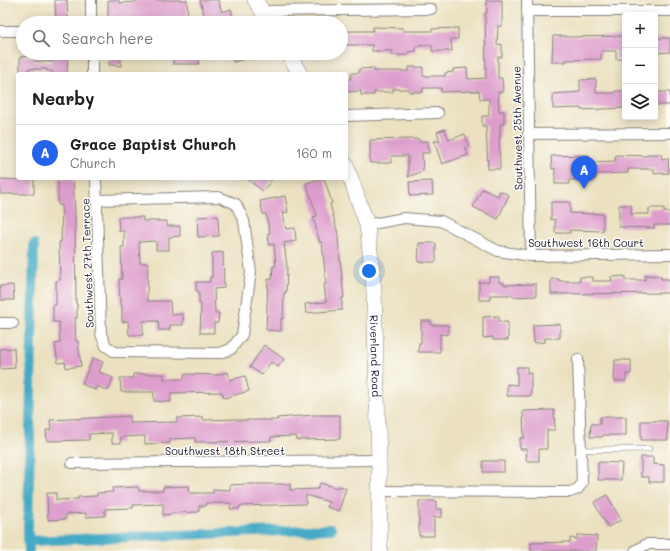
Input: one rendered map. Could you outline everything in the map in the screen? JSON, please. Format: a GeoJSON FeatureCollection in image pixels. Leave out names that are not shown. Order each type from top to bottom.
{"type":"FeatureCollection","features":[{"type":"Feature","properties":{"kind":"street"},"geometry":{"type":"LineString","coordinates":[[91,0],[91,16]]}},
{"type":"Feature","properties":{"kind":"street","name":"Southwest 25th Avenue"},"geometry":{"type":"LineString","coordinates":[[527,0],[531,256]]}},
{"type":"Feature","properties":{"kind":"street"},"geometry":{"type":"LineString","coordinates":[[263,11],[431,9]]}},
{"type":"Feature","properties":{"kind":"street"},"geometry":{"type":"LineString","coordinates":[[528,11],[670,11]]}},
{"type":"Feature","properties":{"kind":"street"},"geometry":{"type":"LineString","coordinates":[[0,31],[16,31]]}},
{"type":"Feature","properties":{"kind":"street"},"geometry":{"type":"LineString","coordinates":[[92,60],[92,72]]}},
{"type":"Feature","properties":{"kind":"street"},"geometry":{"type":"LineString","coordinates":[[292,60],[299,72]]}},
{"type":"Feature","properties":{"kind":"street"},"geometry":{"type":"LineString","coordinates":[[348,116],[438,113]]}},
{"type":"Feature","properties":{"kind":"street"},"geometry":{"type":"LineString","coordinates":[[528,134],[670,133]]}},
{"type":"Feature","properties":{"kind":"street","name":"Riverland Road"},"geometry":{"type":"LineString","coordinates":[[348,171],[367,225],[374,292],[380,551]]}},
{"type":"Feature","properties":{"kind":"street","name":"Southwest 27th Terrace"},"geometry":{"type":"LineString","coordinates":[[96,180],[101,334],[106,346],[115,352],[220,353],[231,349],[242,335],[251,272],[244,221],[236,204],[219,197],[97,200]]}},
{"type":"Feature","properties":{"kind":"street","name":"Southwest 16th Court"},"geometry":{"type":"LineString","coordinates":[[367,225],[404,218],[441,221],[498,251],[531,256],[670,254]]}},
{"type":"Feature","properties":{"kind":"street"},"geometry":{"type":"LineString","coordinates":[[0,323],[14,323]]}},
{"type":"Feature","properties":{"kind":"street"},"geometry":{"type":"LineString","coordinates":[[379,491],[570,492],[578,489],[582,483],[578,359]]}},
{"type":"Feature","properties":{"kind":"street","name":"Southwest 18th Street"},"geometry":{"type":"LineString","coordinates":[[72,463],[379,460]]}},
{"type":"Feature","properties":{"kind":"street"},"geometry":{"type":"LineString","coordinates":[[635,551],[647,544],[670,544]]}},
{"type":"Feature","properties":{"kind":"lane"},"geometry":{"type":"LineString","coordinates":[[581,450],[649,449]]}},
{"type":"Feature","properties":{"kind":"building"},"geometry":{"type":"Polygon","coordinates":[[[55,0],[67,0],[68,16],[56,16],[55,0]]]}},
{"type":"Feature","properties":{"kind":"building"},"geometry":{"type":"Polygon","coordinates":[[[108,0],[119,0],[119,3],[136,2],[136,0],[187,0],[188,16],[108,16],[108,0]]]}},
{"type":"Feature","properties":{"kind":"building"},"geometry":{"type":"Polygon","coordinates":[[[200,0],[218,0],[222,12],[231,9],[233,16],[204,16],[200,0]]]}},
{"type":"Feature","properties":{"kind":"building"},"geometry":{"type":"Polygon","coordinates":[[[486,0],[502,0],[502,26],[498,26],[497,45],[502,44],[502,57],[498,57],[498,78],[502,78],[503,92],[498,92],[499,111],[504,111],[504,124],[500,124],[499,137],[500,169],[488,169],[486,126],[482,126],[482,116],[489,116],[489,99],[480,99],[479,91],[441,92],[441,88],[423,88],[423,92],[409,92],[409,89],[393,89],[393,92],[374,92],[374,95],[361,95],[361,91],[348,92],[348,79],[351,79],[351,73],[359,73],[359,69],[374,68],[374,71],[409,71],[409,67],[423,67],[423,76],[445,76],[445,73],[453,72],[453,69],[467,68],[468,79],[486,78],[485,13],[487,13],[486,0]]]}},
{"type":"Feature","properties":{"kind":"building"},"geometry":{"type":"Polygon","coordinates":[[[373,27],[403,28],[404,31],[432,31],[432,29],[458,28],[458,39],[451,39],[452,51],[432,51],[432,45],[416,46],[416,51],[408,52],[408,55],[392,55],[392,51],[372,51],[372,45],[348,45],[348,31],[373,31],[373,27]]]}},
{"type":"Feature","properties":{"kind":"building"},"geometry":{"type":"Polygon","coordinates":[[[553,36],[622,36],[622,59],[616,59],[616,51],[601,51],[601,59],[552,62],[553,36]]]}},
{"type":"Feature","properties":{"kind":"building"},"geometry":{"type":"Polygon","coordinates":[[[658,38],[670,38],[670,52],[658,53],[658,38]]]}},
{"type":"Feature","properties":{"kind":"building"},"geometry":{"type":"Polygon","coordinates":[[[20,60],[52,62],[52,60],[68,60],[67,72],[52,72],[47,71],[47,69],[28,69],[28,72],[20,72],[20,60]]]}},
{"type":"Feature","properties":{"kind":"building"},"geometry":{"type":"Polygon","coordinates":[[[109,60],[121,60],[121,66],[109,65],[109,60]]]}},
{"type":"Feature","properties":{"kind":"building"},"geometry":{"type":"Polygon","coordinates":[[[173,60],[199,60],[199,64],[173,64],[173,60]]]}},
{"type":"Feature","properties":{"kind":"building"},"geometry":{"type":"Polygon","coordinates":[[[596,79],[596,93],[615,93],[615,91],[622,91],[622,108],[581,110],[581,108],[553,109],[553,94],[580,92],[580,80],[596,79]]]}},
{"type":"Feature","properties":{"kind":"building"},"geometry":{"type":"Polygon","coordinates":[[[658,92],[670,92],[670,105],[658,105],[658,92]]]}},
{"type":"Feature","properties":{"kind":"building"},"geometry":{"type":"Polygon","coordinates":[[[445,129],[449,140],[465,134],[469,146],[465,147],[468,155],[442,164],[434,141],[440,141],[437,132],[445,129]]]}},
{"type":"Feature","properties":{"kind":"building"},"geometry":{"type":"Polygon","coordinates":[[[419,139],[419,142],[428,141],[429,153],[422,153],[423,171],[408,177],[408,156],[391,156],[391,163],[370,163],[370,140],[419,139]]]}},
{"type":"Feature","properties":{"kind":"building"},"geometry":{"type":"Polygon","coordinates":[[[648,154],[661,154],[662,159],[668,158],[669,173],[654,174],[654,169],[628,169],[628,173],[596,174],[596,179],[569,180],[569,184],[555,184],[555,168],[552,169],[551,156],[589,155],[589,162],[615,161],[616,155],[648,156],[648,154]]]}},
{"type":"Feature","properties":{"kind":"building"},"geometry":{"type":"Polygon","coordinates":[[[0,179],[34,180],[34,194],[0,194],[0,179]]]}},
{"type":"Feature","properties":{"kind":"building"},"geometry":{"type":"Polygon","coordinates":[[[58,180],[73,180],[77,304],[77,318],[75,318],[76,341],[78,341],[81,366],[66,368],[65,362],[58,363],[55,344],[60,343],[59,322],[53,322],[53,305],[56,305],[56,281],[60,280],[59,242],[61,242],[62,205],[58,205],[58,180]]]}},
{"type":"Feature","properties":{"kind":"building"},"geometry":{"type":"Polygon","coordinates":[[[249,180],[271,180],[263,191],[249,180]]]}},
{"type":"Feature","properties":{"kind":"building"},"geometry":{"type":"Polygon","coordinates":[[[316,180],[325,180],[332,203],[330,204],[339,238],[344,298],[342,298],[342,310],[306,313],[305,304],[326,302],[324,284],[326,284],[322,242],[320,243],[313,217],[317,216],[306,183],[316,180]]]}},
{"type":"Feature","properties":{"kind":"building"},"geometry":{"type":"Polygon","coordinates":[[[432,181],[433,195],[410,196],[409,182],[432,181]]]}},
{"type":"Feature","properties":{"kind":"building"},"geometry":{"type":"Polygon","coordinates":[[[482,189],[498,196],[500,191],[509,195],[498,219],[473,207],[482,189]]]}},
{"type":"Feature","properties":{"kind":"building"},"geometry":{"type":"Polygon","coordinates":[[[285,196],[288,212],[283,213],[286,229],[295,228],[296,241],[284,243],[287,267],[286,293],[284,293],[281,331],[266,330],[268,279],[272,280],[273,266],[276,266],[274,244],[269,245],[268,233],[270,233],[266,214],[263,214],[260,201],[285,196]]]}},
{"type":"Feature","properties":{"kind":"building"},"geometry":{"type":"Polygon","coordinates":[[[551,202],[570,202],[570,213],[603,214],[603,231],[570,230],[570,233],[555,233],[555,219],[551,220],[551,202]]]}},
{"type":"Feature","properties":{"kind":"building"},"geometry":{"type":"Polygon","coordinates":[[[619,205],[631,205],[631,214],[649,214],[649,208],[664,208],[664,212],[670,212],[670,225],[654,225],[654,228],[619,227],[619,205]]]}},
{"type":"Feature","properties":{"kind":"building"},"geometry":{"type":"Polygon","coordinates":[[[218,216],[219,236],[198,237],[197,217],[218,216]]]}},
{"type":"Feature","properties":{"kind":"building"},"geometry":{"type":"Polygon","coordinates":[[[118,217],[143,217],[143,221],[167,221],[167,226],[180,226],[180,236],[169,237],[169,250],[156,250],[156,241],[139,242],[140,263],[148,263],[147,301],[170,301],[171,315],[183,314],[183,325],[170,325],[170,330],[159,330],[158,321],[143,321],[143,335],[129,335],[128,321],[122,322],[122,305],[120,305],[119,279],[122,279],[121,247],[124,247],[124,231],[119,231],[118,217]]]}},
{"type":"Feature","properties":{"kind":"building"},"geometry":{"type":"Polygon","coordinates":[[[419,243],[436,243],[436,262],[418,262],[419,243]]]}},
{"type":"Feature","properties":{"kind":"building"},"geometry":{"type":"Polygon","coordinates":[[[223,252],[224,288],[214,289],[215,313],[219,313],[218,323],[214,323],[214,333],[200,333],[201,304],[199,304],[199,291],[196,291],[196,282],[210,282],[210,277],[212,277],[212,253],[223,252]]]}},
{"type":"Feature","properties":{"kind":"building"},"geometry":{"type":"Polygon","coordinates":[[[645,275],[661,276],[661,279],[669,279],[669,293],[551,294],[551,279],[559,279],[559,281],[580,281],[580,277],[593,277],[593,281],[612,281],[611,277],[625,276],[625,280],[645,280],[645,275]]]}},
{"type":"Feature","properties":{"kind":"building"},"geometry":{"type":"Polygon","coordinates":[[[489,277],[499,277],[499,282],[504,283],[504,285],[536,284],[536,296],[513,297],[513,295],[490,295],[490,300],[479,300],[479,282],[489,282],[489,277]]]}},
{"type":"Feature","properties":{"kind":"building"},"geometry":{"type":"Polygon","coordinates":[[[13,285],[14,300],[0,300],[0,286],[13,285]]]}},
{"type":"Feature","properties":{"kind":"building"},"geometry":{"type":"Polygon","coordinates":[[[499,316],[499,322],[508,322],[508,340],[493,340],[493,337],[483,338],[483,317],[499,316]]]}},
{"type":"Feature","properties":{"kind":"building"},"geometry":{"type":"Polygon","coordinates":[[[421,321],[431,321],[431,325],[448,325],[448,335],[440,334],[440,352],[418,352],[419,343],[421,343],[421,321]]]}},
{"type":"Feature","properties":{"kind":"building"},"geometry":{"type":"Polygon","coordinates":[[[560,324],[560,338],[545,338],[545,342],[534,343],[533,325],[560,324]]]}},
{"type":"Feature","properties":{"kind":"building"},"geometry":{"type":"Polygon","coordinates":[[[264,345],[284,359],[278,367],[271,362],[262,375],[250,367],[264,345]]]}},
{"type":"Feature","properties":{"kind":"building"},"geometry":{"type":"Polygon","coordinates":[[[14,348],[15,368],[0,369],[0,349],[14,348]]]}},
{"type":"Feature","properties":{"kind":"building"},"geometry":{"type":"Polygon","coordinates":[[[93,358],[103,362],[99,372],[113,378],[108,391],[97,386],[95,390],[82,384],[93,358]]]}},
{"type":"Feature","properties":{"kind":"building"},"geometry":{"type":"Polygon","coordinates":[[[615,360],[631,360],[631,374],[626,374],[626,381],[614,381],[615,360]]]}},
{"type":"Feature","properties":{"kind":"building"},"geometry":{"type":"Polygon","coordinates":[[[517,367],[527,367],[527,373],[531,373],[531,396],[507,396],[507,384],[517,385],[517,367]]]}},
{"type":"Feature","properties":{"kind":"building"},"geometry":{"type":"Polygon","coordinates":[[[228,372],[230,380],[245,376],[249,391],[224,398],[222,392],[171,393],[171,402],[154,401],[154,392],[121,392],[120,378],[133,378],[133,374],[164,374],[164,379],[184,379],[184,374],[217,375],[228,372]]]}},
{"type":"Feature","properties":{"kind":"building"},"geometry":{"type":"Polygon","coordinates":[[[554,410],[555,430],[547,430],[547,449],[539,449],[539,461],[526,461],[527,449],[520,449],[520,438],[524,438],[523,411],[554,410]]]}},
{"type":"Feature","properties":{"kind":"building"},"geometry":{"type":"Polygon","coordinates":[[[313,415],[340,415],[340,439],[297,440],[296,436],[271,437],[271,441],[195,442],[195,438],[170,439],[170,443],[145,444],[145,436],[121,437],[121,443],[112,443],[112,433],[89,434],[89,440],[47,441],[46,430],[51,430],[50,420],[130,416],[130,423],[177,422],[177,418],[203,417],[203,420],[278,420],[277,418],[313,415]]]}},
{"type":"Feature","properties":{"kind":"building"},"geometry":{"type":"Polygon","coordinates":[[[600,417],[626,417],[626,435],[603,435],[602,437],[590,437],[591,424],[600,424],[600,417]]]}},
{"type":"Feature","properties":{"kind":"building"},"geometry":{"type":"Polygon","coordinates":[[[641,421],[667,421],[668,440],[641,440],[641,421]]]}},
{"type":"Feature","properties":{"kind":"building"},"geometry":{"type":"Polygon","coordinates":[[[641,457],[653,457],[653,464],[664,465],[664,482],[649,482],[649,477],[641,477],[641,457]]]}},
{"type":"Feature","properties":{"kind":"building"},"geometry":{"type":"Polygon","coordinates":[[[483,461],[504,461],[504,472],[483,472],[483,461]]]}},
{"type":"Feature","properties":{"kind":"building"},"geometry":{"type":"Polygon","coordinates":[[[598,462],[622,463],[621,480],[598,480],[598,462]]]}},
{"type":"Feature","properties":{"kind":"building"},"geometry":{"type":"Polygon","coordinates":[[[320,483],[338,488],[339,486],[346,488],[339,511],[327,507],[329,502],[306,495],[306,504],[240,506],[239,509],[230,509],[231,503],[206,503],[206,506],[199,506],[199,512],[172,513],[163,515],[163,504],[133,505],[133,508],[105,509],[105,516],[86,517],[86,513],[66,514],[66,519],[48,520],[47,493],[56,493],[56,500],[97,496],[97,493],[113,492],[112,488],[138,487],[139,491],[163,491],[163,487],[189,486],[190,493],[213,493],[213,489],[230,490],[230,485],[290,484],[290,490],[318,489],[320,483]]]}},
{"type":"Feature","properties":{"kind":"building"},"geometry":{"type":"Polygon","coordinates":[[[607,495],[621,520],[608,527],[594,503],[607,495]]]}},
{"type":"Feature","properties":{"kind":"building"},"geometry":{"type":"Polygon","coordinates":[[[419,501],[436,501],[436,509],[442,509],[442,517],[434,517],[434,536],[419,536],[419,501]]]}},
{"type":"Feature","properties":{"kind":"building"},"geometry":{"type":"Polygon","coordinates":[[[577,535],[597,536],[596,551],[531,551],[531,543],[570,542],[570,538],[577,539],[577,535]]]}},
{"type":"Feature","properties":{"kind":"waterway"},"geometry":{"type":"LineString","coordinates":[[29,551],[28,530],[34,244]]}},
{"type":"Feature","properties":{"kind":"waterway"},"geometry":{"type":"LineString","coordinates":[[28,541],[331,529]]}},
{"type":"Feature","properties":{"kind":"place","name":"Grace Baptist Church"},"geometry":{"type":"Point","coordinates":[584,189]}}]}
